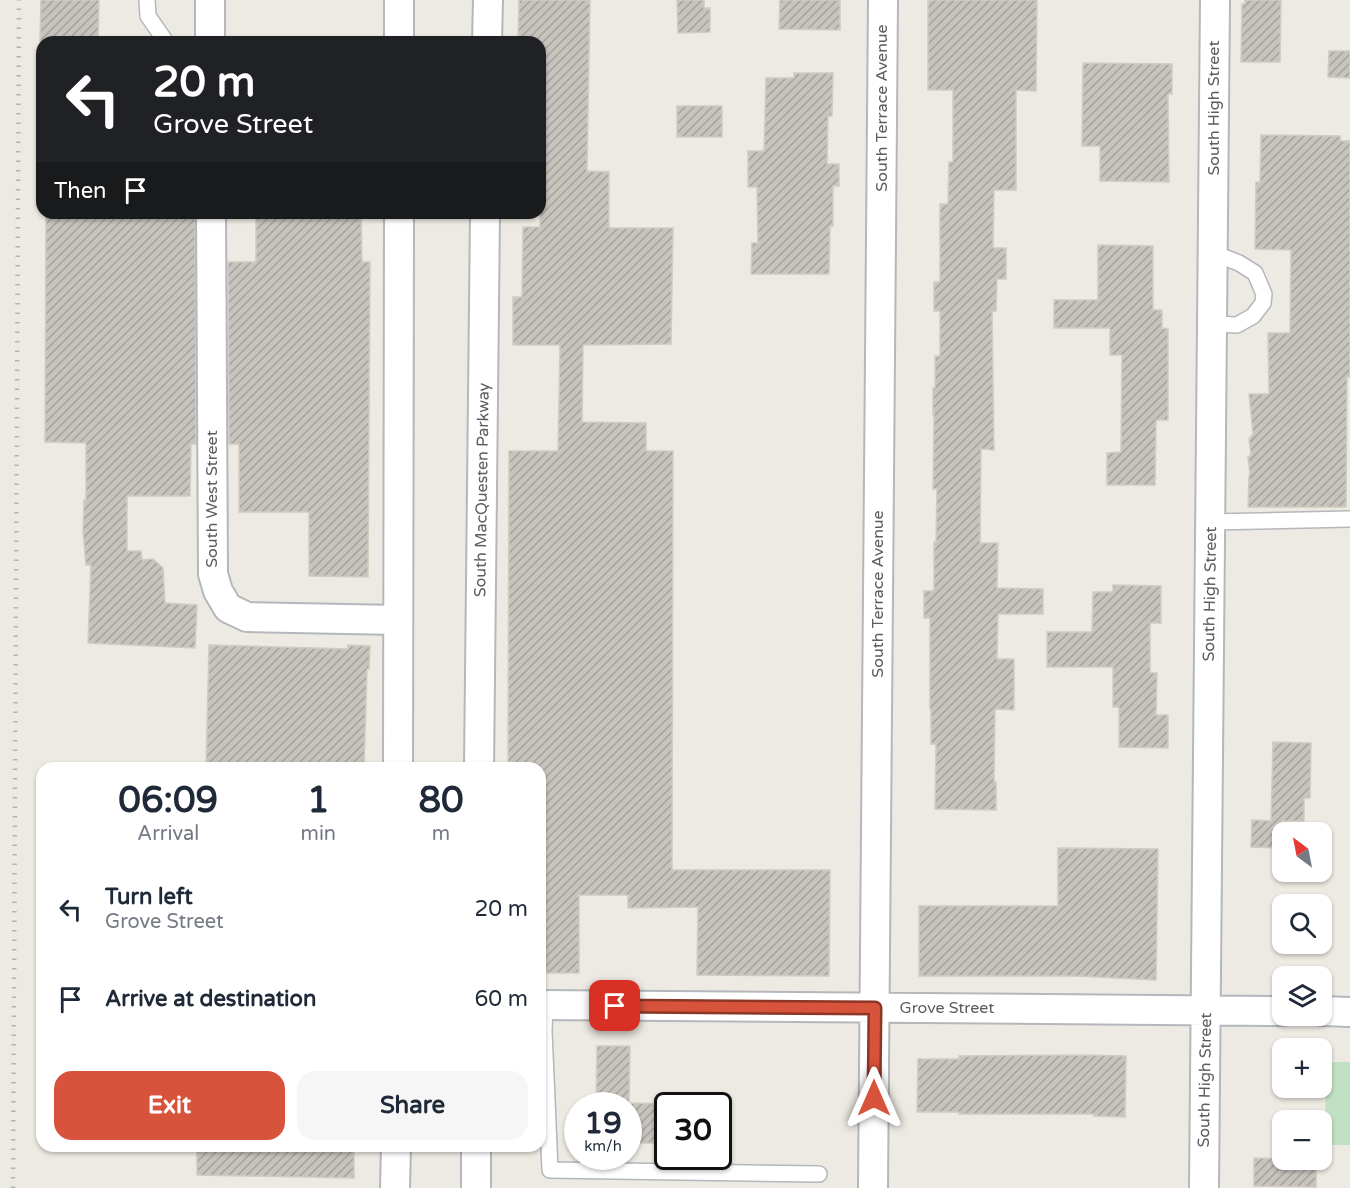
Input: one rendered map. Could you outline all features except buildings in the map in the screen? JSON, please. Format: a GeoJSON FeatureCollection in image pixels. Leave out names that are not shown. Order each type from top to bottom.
{"type":"FeatureCollection","features":[{"type":"Feature","properties":{"kind":"street"},"geometry":{"type":"LineString","coordinates":[[210,0],[210,36]]}},
{"type":"Feature","properties":{"kind":"street"},"geometry":{"type":"LineString","coordinates":[[399,0],[399,36]]}},
{"type":"Feature","properties":{"kind":"street"},"geometry":{"type":"LineString","coordinates":[[487,36],[488,0]]}},
{"type":"Feature","properties":{"kind":"street","name":"South Terrace Avenue"},"geometry":{"type":"LineString","coordinates":[[873,1188],[883,0]]}},
{"type":"Feature","properties":{"kind":"street","name":"South High Street"},"geometry":{"type":"LineString","coordinates":[[1204,1188],[1215,0]]}},
{"type":"Feature","properties":{"kind":"street","name":"South West Street"},"geometry":{"type":"LineString","coordinates":[[211,219],[213,574],[218,591],[228,608],[247,617],[398,620]]}},
{"type":"Feature","properties":{"kind":"street"},"geometry":{"type":"LineString","coordinates":[[398,762],[399,219]]}},
{"type":"Feature","properties":{"kind":"street","name":"South MacQuesten Parkway"},"geometry":{"type":"LineString","coordinates":[[479,762],[485,219]]}},
{"type":"Feature","properties":{"kind":"street","name":"Grove Street"},"geometry":{"type":"LineString","coordinates":[[546,1005],[1272,1011]]}},
{"type":"Feature","properties":{"kind":"street"},"geometry":{"type":"LineString","coordinates":[[1332,1011],[1350,1012]]}},
{"type":"Feature","properties":{"kind":"street"},"geometry":{"type":"LineString","coordinates":[[395,1188],[396,1152]]}},
{"type":"Feature","properties":{"kind":"street"},"geometry":{"type":"LineString","coordinates":[[476,1152],[476,1188]]}},
{"type":"Feature","properties":{"kind":"lane"},"geometry":{"type":"LineString","coordinates":[[147,0],[148,16],[162,36]]}},
{"type":"Feature","properties":{"kind":"lane"},"geometry":{"type":"LineString","coordinates":[[1212,256],[1221,256],[1239,263],[1255,273],[1264,294],[1263,303],[1252,316],[1237,325],[1212,324]]}},
{"type":"Feature","properties":{"kind":"lane"},"geometry":{"type":"LineString","coordinates":[[1210,522],[1350,519]]}},
{"type":"Feature","properties":{"kind":"lane"},"geometry":{"type":"LineString","coordinates":[[546,1077],[550,1170],[819,1174]]}},
{"type":"Feature","properties":{"kind":"green space"},"geometry":{"type":"Polygon","coordinates":[[[1332,1062],[1350,1062],[1350,1145],[1332,1145],[1332,1110],[1325,1110],[1326,1098],[1332,1098],[1332,1062]]]}},
{"type":"Feature","properties":{"kind":"railway"},"geometry":{"type":"LineString","coordinates":[[13,1188],[19,0]]}},
{"type":"Feature","properties":{"kind":"route"},"geometry":{"type":"LineString","coordinates":[[615,1006],[875,1008],[874,1098]]}}]}
